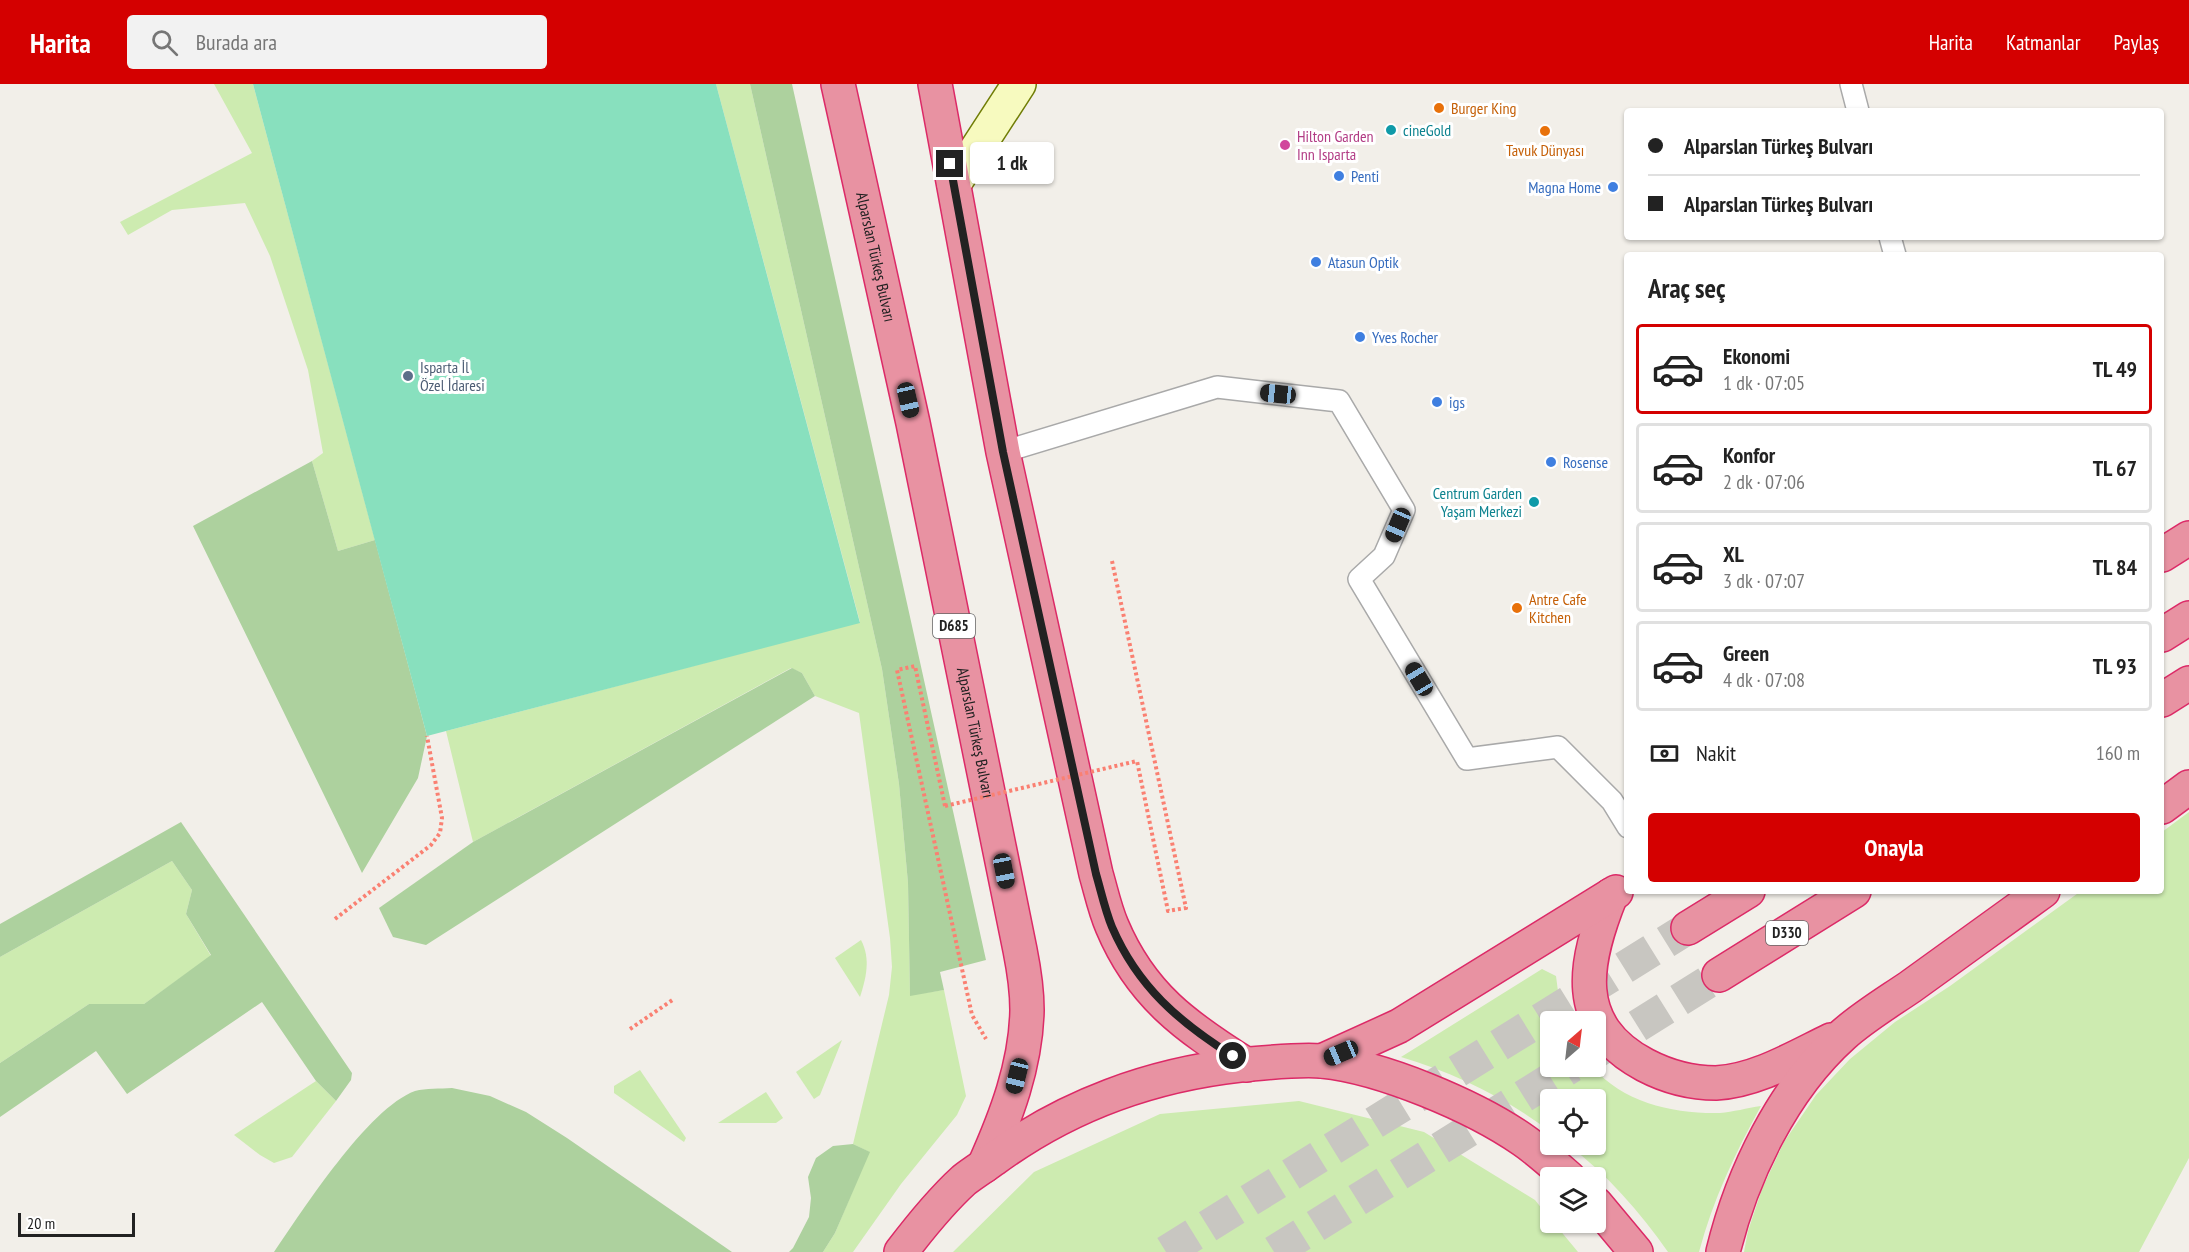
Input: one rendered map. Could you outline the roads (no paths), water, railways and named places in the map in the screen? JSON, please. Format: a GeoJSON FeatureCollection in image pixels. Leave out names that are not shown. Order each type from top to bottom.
{"type":"FeatureCollection","features":[{"type":"Feature","properties":{"kind":"highway","name":"Alparslan Türkeş Bulvarı"},"geometry":{"type":"LineString","coordinates":[[838,84],[913,423],[1026,988],[1027,1011],[1021,1062],[1004,1118],[984,1166]]}},
{"type":"Feature","properties":{"kind":"highway"},"geometry":{"type":"LineString","coordinates":[[935,84],[1003,452],[1096,874],[1112,925],[1126,955],[1158,999],[1179,1019],[1247,1065]]}},
{"type":"Feature","properties":{"kind":"highway"},"geometry":{"type":"LineString","coordinates":[[2164,554],[2189,538]]}},
{"type":"Feature","properties":{"kind":"highway"},"geometry":{"type":"LineString","coordinates":[[2164,634],[2189,618]]}},
{"type":"Feature","properties":{"kind":"highway"},"geometry":{"type":"LineString","coordinates":[[2164,699],[2189,683]]}},
{"type":"Feature","properties":{"kind":"highway"},"geometry":{"type":"LineString","coordinates":[[2164,806],[2189,787]]}},
{"type":"Feature","properties":{"kind":"highway"},"geometry":{"type":"LineString","coordinates":[[1322,1061],[1399,1026],[1619,890]]}},
{"type":"Feature","properties":{"kind":"highway"},"geometry":{"type":"LineString","coordinates":[[1619,890],[1597,931],[1590,960],[1589,983],[1594,1013],[1609,1037],[1630,1057],[1656,1071],[1687,1080],[1716,1083],[1748,1077],[1843,1035],[2039,894]]}},
{"type":"Feature","properties":{"kind":"highway"},"geometry":{"type":"LineString","coordinates":[[1688,928],[1743,894]]}},
{"type":"Feature","properties":{"kind":"highway","name":"D330"},"geometry":{"type":"LineString","coordinates":[[1719,975],[1849,894]]}},
{"type":"Feature","properties":{"kind":"highway"},"geometry":{"type":"LineString","coordinates":[[1723,1252],[1743,1186],[1763,1143],[1797,1089],[1815,1065],[1843,1035]]}},
{"type":"Feature","properties":{"kind":"highway"},"geometry":{"type":"LineString","coordinates":[[902,1252],[916,1232],[964,1180],[1019,1141],[1078,1109],[1142,1084],[1203,1070],[1280,1062],[1322,1061],[1398,1080],[1462,1106],[1523,1140],[1556,1167]]}},
{"type":"Feature","properties":{"kind":"highway"},"geometry":{"type":"LineString","coordinates":[[1606,1216],[1636,1252]]}},
{"type":"Feature","properties":{"kind":"street"},"geometry":{"type":"LineString","coordinates":[[954,184],[1020,84]]}},
{"type":"Feature","properties":{"kind":"lane"},"geometry":{"type":"LineString","coordinates":[[1851,84],[1857,108]]}},
{"type":"Feature","properties":{"kind":"lane"},"geometry":{"type":"LineString","coordinates":[[1003,452],[1217,387],[1339,401],[1404,510],[1384,556],[1359,579],[1467,759],[1558,747],[1620,795],[1624,811]]}},
{"type":"Feature","properties":{"kind":"tunnel"},"geometry":{"type":"LineString","coordinates":[[1166,1252],[1688,928]]}},
{"type":"Feature","properties":{"kind":"tunnel"},"geometry":{"type":"LineString","coordinates":[[1606,1046],[1719,975]]}},
{"type":"Feature","properties":{"kind":"tunnel"},"geometry":{"type":"LineString","coordinates":[[1274,1252],[1554,1077]]}},
{"type":"Feature","properties":{"kind":"place","name":"Burger King"},"geometry":{"type":"Point","coordinates":[1439,108]}},
{"type":"Feature","properties":{"kind":"place","name":"cineGold"},"geometry":{"type":"Point","coordinates":[1391,130]}},
{"type":"Feature","properties":{"kind":"place","name":"Tavuk Dünyası"},"geometry":{"type":"Point","coordinates":[1545,131]}},
{"type":"Feature","properties":{"kind":"place","name":"Hilton Garden Inn Isparta"},"geometry":{"type":"Point","coordinates":[1285,145]}},
{"type":"Feature","properties":{"kind":"place","name":"Penti"},"geometry":{"type":"Point","coordinates":[1339,176]}},
{"type":"Feature","properties":{"kind":"place","name":"Magna Home"},"geometry":{"type":"Point","coordinates":[1613,187]}},
{"type":"Feature","properties":{"kind":"place","name":"Atasun Optik"},"geometry":{"type":"Point","coordinates":[1316,262]}},
{"type":"Feature","properties":{"kind":"place","name":"Yves Rocher"},"geometry":{"type":"Point","coordinates":[1360,337]}},
{"type":"Feature","properties":{"kind":"place","name":"Isparta İl Özel İdaresi"},"geometry":{"type":"Point","coordinates":[408,376]}},
{"type":"Feature","properties":{"kind":"place","name":"igs"},"geometry":{"type":"Point","coordinates":[1437,402]}},
{"type":"Feature","properties":{"kind":"place","name":"Rosense"},"geometry":{"type":"Point","coordinates":[1551,462]}},
{"type":"Feature","properties":{"kind":"place","name":"Centrum Garden Yaşam Merkezi"},"geometry":{"type":"Point","coordinates":[1534,502]}},
{"type":"Feature","properties":{"kind":"place","name":"Antre Cafe Kitchen"},"geometry":{"type":"Point","coordinates":[1517,608]}}]}
